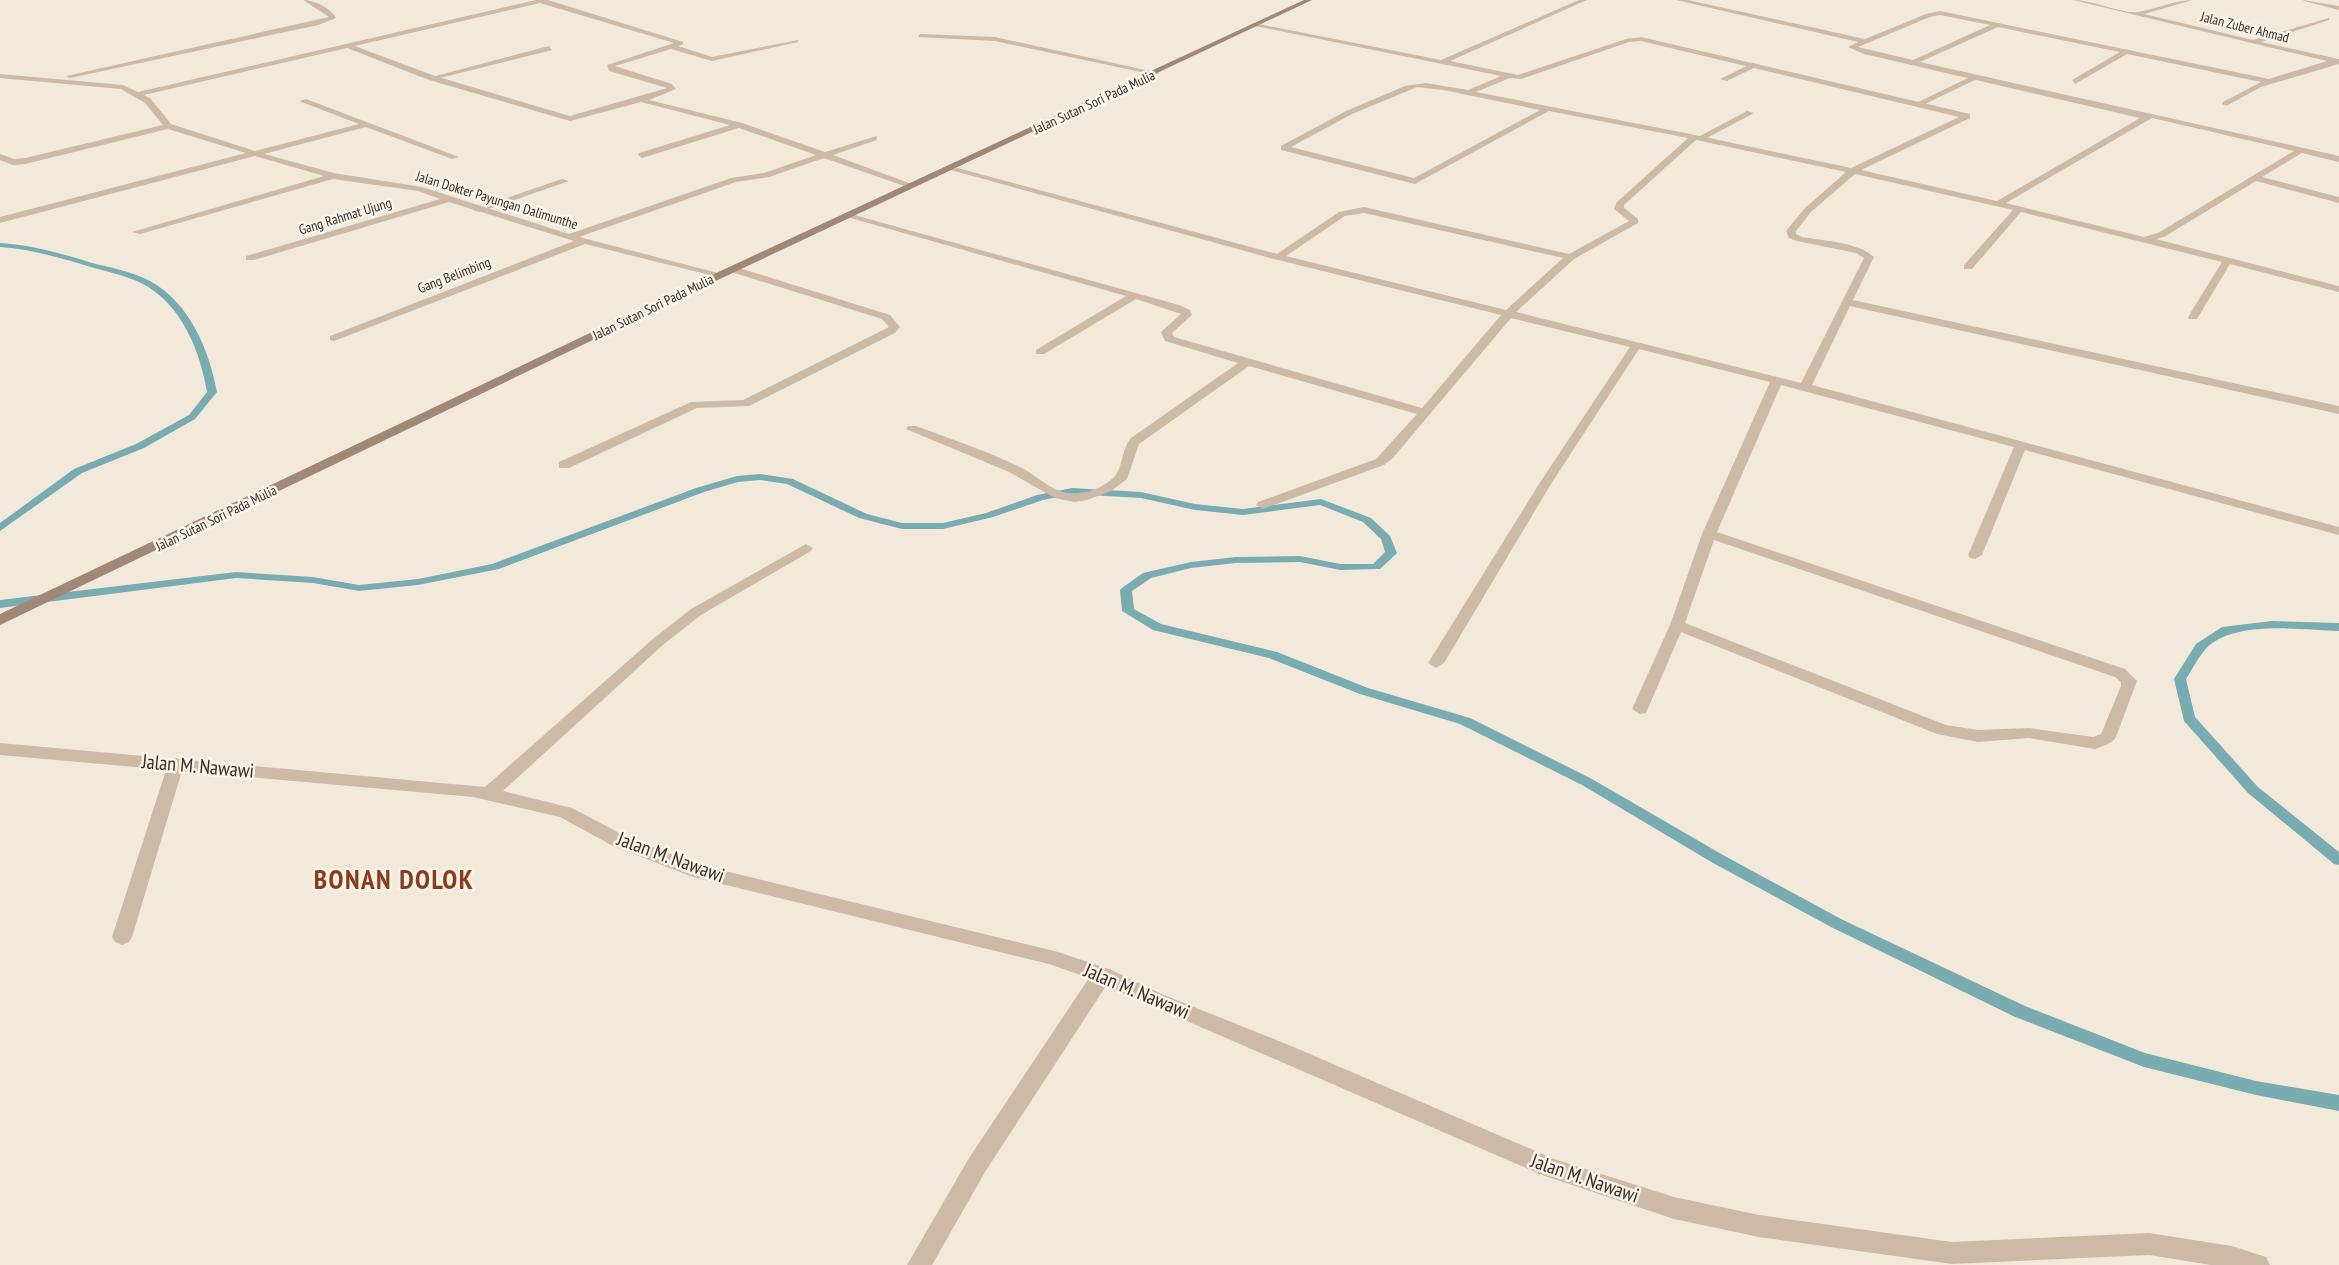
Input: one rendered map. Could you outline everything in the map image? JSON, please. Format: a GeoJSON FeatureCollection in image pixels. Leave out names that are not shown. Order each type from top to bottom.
{"type":"FeatureCollection","features":[{"type":"Feature","properties":{"kind":"street"},"geometry":{"type":"LineString","coordinates":[[54,79],[333,18],[332,15],[306,0]]}},
{"type":"Feature","properties":{"kind":"street","name":"Jalan Sutan Sori Pada Mulia"},"geometry":{"type":"LineString","coordinates":[[0,620],[732,269],[1310,0]]}},
{"type":"Feature","properties":{"kind":"street"},"geometry":{"type":"LineString","coordinates":[[1442,62],[1584,0]]}},
{"type":"Feature","properties":{"kind":"street"},"geometry":{"type":"LineString","coordinates":[[1679,0],[1864,41]]}},
{"type":"Feature","properties":{"kind":"street","name":"Jalan Zuber Ahmad"},"geometry":{"type":"LineString","coordinates":[[2076,0],[2338,62]]}},
{"type":"Feature","properties":{"kind":"street"},"geometry":{"type":"LineString","coordinates":[[2138,14],[2190,0]]}},
{"type":"Feature","properties":{"kind":"street"},"geometry":{"type":"LineString","coordinates":[[2306,0],[2339,8]]}},
{"type":"Feature","properties":{"kind":"street"},"geometry":{"type":"LineString","coordinates":[[2322,4],[2335,0]]}},
{"type":"Feature","properties":{"kind":"street"},"geometry":{"type":"LineString","coordinates":[[0,76],[107,84],[140,94],[345,45],[542,1],[681,43],[611,65],[612,69],[672,87],[641,100],[570,119],[432,78],[345,45]]}},
{"type":"Feature","properties":{"kind":"street"},"geometry":{"type":"LineString","coordinates":[[2268,81],[1999,24],[1935,13],[1852,47],[2145,117],[2164,116],[2339,159]]}},
{"type":"Feature","properties":{"kind":"street"},"geometry":{"type":"LineString","coordinates":[[2255,41],[2327,19]]}},
{"type":"Feature","properties":{"kind":"street"},"geometry":{"type":"LineString","coordinates":[[1913,63],[1999,24]]}},
{"type":"Feature","properties":{"kind":"street"},"geometry":{"type":"LineString","coordinates":[[1253,25],[1507,76],[1526,76],[1633,39],[1756,65],[1968,117],[1854,170],[1808,210],[1791,231],[1792,236],[1800,239],[1859,252],[1869,257],[1805,387]]}},
{"type":"Feature","properties":{"kind":"street"},"geometry":{"type":"LineString","coordinates":[[920,36],[995,39],[1155,74]]}},
{"type":"Feature","properties":{"kind":"street"},"geometry":{"type":"LineString","coordinates":[[673,47],[703,58],[715,59],[796,41]]}},
{"type":"Feature","properties":{"kind":"street"},"geometry":{"type":"LineString","coordinates":[[432,78],[549,48]]}},
{"type":"Feature","properties":{"kind":"street"},"geometry":{"type":"LineString","coordinates":[[2075,82],[2127,51]]}},
{"type":"Feature","properties":{"kind":"street"},"geometry":{"type":"LineString","coordinates":[[2226,104],[2268,81],[2338,62]]}},
{"type":"Feature","properties":{"kind":"street"},"geometry":{"type":"LineString","coordinates":[[1724,79],[1756,65]]}},
{"type":"Feature","properties":{"kind":"street"},"geometry":{"type":"LineString","coordinates":[[1468,93],[1507,76]]}},
{"type":"Feature","properties":{"kind":"street"},"geometry":{"type":"LineString","coordinates":[[1918,104],[1975,78]]}},
{"type":"Feature","properties":{"kind":"street"},"geometry":{"type":"LineString","coordinates":[[1547,109],[1416,181],[1284,148],[1410,85],[1468,93],[1854,170],[2000,203],[2339,289]]}},
{"type":"Feature","properties":{"kind":"street"},"geometry":{"type":"LineString","coordinates":[[0,157],[13,162],[25,161],[168,126],[140,94]]}},
{"type":"Feature","properties":{"kind":"street"},"geometry":{"type":"LineString","coordinates":[[641,100],[739,125],[913,186]]}},
{"type":"Feature","properties":{"kind":"street"},"geometry":{"type":"LineString","coordinates":[[303,101],[455,157]]}},
{"type":"Feature","properties":{"kind":"street"},"geometry":{"type":"LineString","coordinates":[[1263,505],[1380,462],[1426,412],[1508,314],[1570,257],[1635,221],[1619,208],[1620,204],[1697,138],[1750,113]]}},
{"type":"Feature","properties":{"kind":"street"},"geometry":{"type":"LineString","coordinates":[[2000,203],[2145,117]]}},
{"type":"Feature","properties":{"kind":"street"},"geometry":{"type":"LineString","coordinates":[[0,220],[365,125]]}},
{"type":"Feature","properties":{"kind":"street"},"geometry":{"type":"LineString","coordinates":[[642,155],[739,125]]}},
{"type":"Feature","properties":{"kind":"street","name":"Jalan Dokter Payungan Dalimunthe"},"geometry":{"type":"LineString","coordinates":[[168,126],[333,176],[405,186],[569,237],[718,276]]}},
{"type":"Feature","properties":{"kind":"street"},"geometry":{"type":"LineString","coordinates":[[569,237],[734,180],[766,175],[874,138]]}},
{"type":"Feature","properties":{"kind":"street"},"geometry":{"type":"LineString","coordinates":[[2146,239],[2161,235],[2301,150]]}},
{"type":"Feature","properties":{"kind":"street"},"geometry":{"type":"LineString","coordinates":[[951,169],[1278,256],[1805,387],[2339,531]]}},
{"type":"Feature","properties":{"kind":"street"},"geometry":{"type":"LineString","coordinates":[[137,232],[333,176]]}},
{"type":"Feature","properties":{"kind":"street"},"geometry":{"type":"LineString","coordinates":[[2254,178],[2339,200]]}},
{"type":"Feature","properties":{"kind":"street"},"geometry":{"type":"LineString","coordinates":[[477,210],[565,181]]}},
{"type":"Feature","properties":{"kind":"street","name":"Gang Rahmat Ujung"},"geometry":{"type":"LineString","coordinates":[[250,258],[448,199]]}},
{"type":"Feature","properties":{"kind":"street"},"geometry":{"type":"LineString","coordinates":[[1968,267],[2020,208]]}},
{"type":"Feature","properties":{"kind":"street"},"geometry":{"type":"LineString","coordinates":[[1278,256],[1342,213],[1364,210],[1570,257]]}},
{"type":"Feature","properties":{"kind":"street"},"geometry":{"type":"LineString","coordinates":[[850,214],[1135,295],[1186,312],[1186,317],[1166,332],[1169,339],[1426,412]]}},
{"type":"Feature","properties":{"kind":"street","name":"Gang Belimbing"},"geometry":{"type":"LineString","coordinates":[[334,338],[584,241]]}},
{"type":"Feature","properties":{"kind":"street"},"geometry":{"type":"LineString","coordinates":[[2193,317],[2228,260]]}},
{"type":"Feature","properties":{"kind":"street"},"geometry":{"type":"LineString","coordinates":[[564,465],[695,405],[744,403],[895,327],[886,317],[732,269]]}},
{"type":"Feature","properties":{"kind":"street"},"geometry":{"type":"LineString","coordinates":[[1040,352],[1135,295]]}},
{"type":"Feature","properties":{"kind":"street"},"geometry":{"type":"LineString","coordinates":[[1848,302],[2339,410]]}},
{"type":"Feature","properties":{"kind":"street"},"geometry":{"type":"LineString","coordinates":[[1436,663],[1545,484],[1636,346]]}},
{"type":"Feature","properties":{"kind":"street"},"geometry":{"type":"LineString","coordinates":[[912,429],[1016,470],[1052,491],[1068,497],[1080,497],[1105,490],[1119,480],[1128,469],[1128,452],[1135,441],[1248,362]]}},
{"type":"Feature","properties":{"kind":"street"},"geometry":{"type":"LineString","coordinates":[[1640,709],[1677,625],[1709,534],[1777,381]]}},
{"type":"Feature","properties":{"kind":"street"},"geometry":{"type":"LineString","coordinates":[[1975,555],[2021,446]]}},
{"type":"Feature","properties":{"kind":"street"},"geometry":{"type":"LineString","coordinates":[[1677,625],[1919,721],[1964,734],[1989,736],[2030,733],[2102,742],[2108,737],[2129,686],[2129,681],[2120,673],[2085,660],[1709,534]]}},
{"type":"Feature","properties":{"kind":"street"},"geometry":{"type":"LineString","coordinates":[[489,794],[659,641],[696,612],[806,548]]}},
{"type":"Feature","properties":{"kind":"street","name":"Jalan M. Nawawi"},"geometry":{"type":"LineString","coordinates":[[0,749],[489,794],[566,812],[619,841],[693,870],[1051,957],[1102,975],[1550,1168],[1674,1208],[1792,1231],[1952,1253],[2149,1244],[2232,1257],[2258,1265]]}},
{"type":"Feature","properties":{"kind":"street"},"geometry":{"type":"LineString","coordinates":[[122,937],[176,764]]}},
{"type":"Feature","properties":{"kind":"street"},"geometry":{"type":"LineString","coordinates":[[919,1265],[977,1165],[1102,975]]}},
{"type":"Feature","properties":{"kind":"waterway"},"geometry":{"type":"LineString","coordinates":[[0,245],[53,254],[129,275],[154,287],[176,308],[194,334],[205,363],[212,392],[192,417],[140,446],[78,471],[0,528]]}},
{"type":"Feature","properties":{"kind":"waterway"},"geometry":{"type":"LineString","coordinates":[[0,604],[236,575],[313,580],[359,588],[418,582],[495,567],[700,490],[737,479],[760,477],[789,481],[863,516],[902,526],[943,526],[989,515],[1041,497],[1072,491],[1141,495],[1195,507],[1243,512],[1321,502],[1367,520],[1386,538],[1391,553],[1376,567],[1340,567],[1300,559],[1236,560],[1191,565],[1147,575],[1126,590],[1128,611],[1157,627],[1273,655],[1364,691],[1465,721],[1587,782],[1718,859],[1836,923],[2019,1011],[2144,1060],[2256,1088],[2339,1103]]}},
{"type":"Feature","properties":{"kind":"waterway"},"geometry":{"type":"LineString","coordinates":[[2339,627],[2272,625],[2226,630],[2200,647],[2180,679],[2189,718],[2253,790],[2339,860]]}},
{"type":"Feature","properties":{"kind":"district","name":"BONAN DOLOK"},"geometry":{"type":"Point","coordinates":[394,879]}}]}
